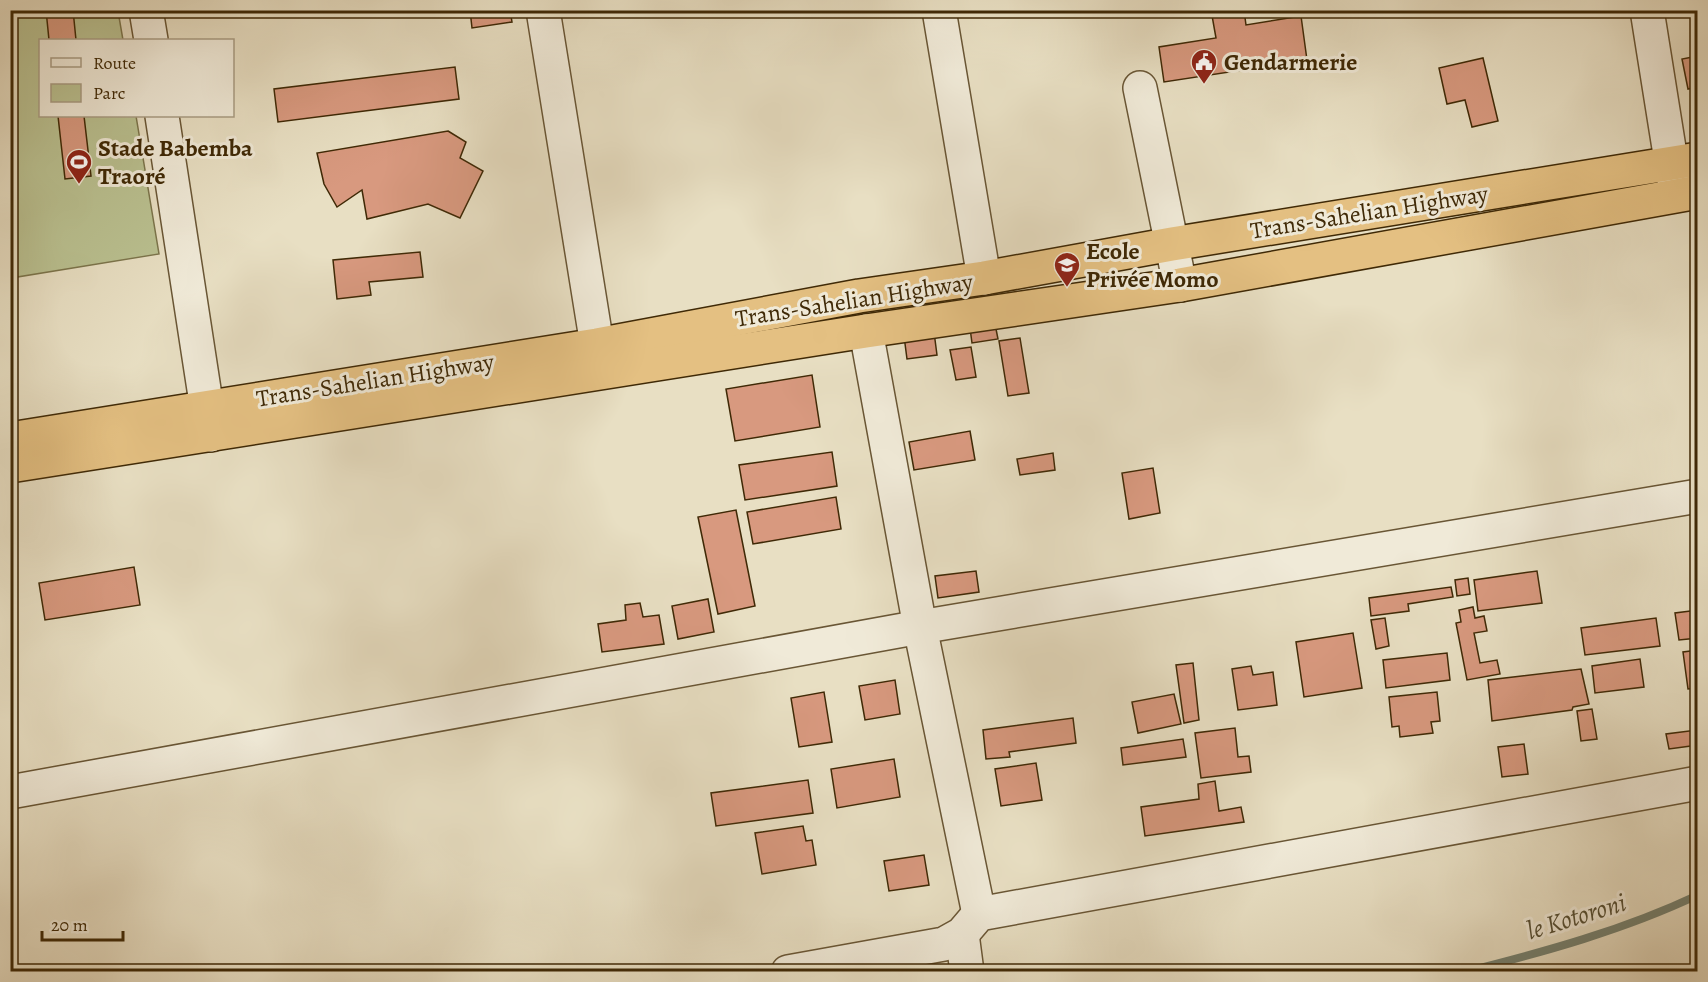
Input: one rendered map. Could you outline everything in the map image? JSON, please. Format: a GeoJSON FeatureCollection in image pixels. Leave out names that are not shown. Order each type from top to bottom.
{"type":"FeatureCollection","features":[{"type":"Feature","properties":{"kind":"highway","name":"Trans-Sahelian Highway"},"geometry":{"type":"LineString","coordinates":[[601,359],[859,297],[984,278],[1172,244],[1686,178]]}},
{"type":"Feature","properties":{"kind":"highway","name":"Trans-Sahelian Highway"},"geometry":{"type":"LineString","coordinates":[[10,466],[210,421],[601,359],[866,331],[1180,285],[1686,178]]}},
{"type":"Feature","properties":{"kind":"highway","name":"Trans-Sahelian Highway"},"geometry":{"type":"LineString","coordinates":[[10,439],[210,421]]}},
{"type":"Feature","properties":{"kind":"street"},"geometry":{"type":"LineString","coordinates":[[146,10],[151,39]]}},
{"type":"Feature","properties":{"kind":"street"},"geometry":{"type":"LineString","coordinates":[[543,10],[601,359]]}},
{"type":"Feature","properties":{"kind":"street"},"geometry":{"type":"LineString","coordinates":[[939,10],[984,278]]}},
{"type":"Feature","properties":{"kind":"street"},"geometry":{"type":"LineString","coordinates":[[1647,10],[1686,178]]}},
{"type":"Feature","properties":{"kind":"street"},"geometry":{"type":"LineString","coordinates":[[1140,88],[1180,285]]}},
{"type":"Feature","properties":{"kind":"street"},"geometry":{"type":"LineString","coordinates":[[162,117],[210,421]]}},
{"type":"Feature","properties":{"kind":"street"},"geometry":{"type":"LineString","coordinates":[[866,331],[971,924],[967,972]]}},
{"type":"Feature","properties":{"kind":"street"},"geometry":{"type":"LineString","coordinates":[[10,792],[920,627],[1698,496]]}},
{"type":"Feature","properties":{"kind":"street"},"geometry":{"type":"LineString","coordinates":[[788,972],[944,944],[971,924],[1698,783]]}},
{"type":"Feature","properties":{"kind":"green space","name":"Stade Babemba Traoré"},"geometry":{"type":"Polygon","coordinates":[[[11,11],[118,11],[123,39],[39,39],[39,117],[136,117],[159,254],[11,278],[11,11]]]}},
{"type":"Feature","properties":{"kind":"building"},"geometry":{"type":"Polygon","coordinates":[[[46,10],[73,10],[76,39],[49,39],[46,10]]]}},
{"type":"Feature","properties":{"kind":"building"},"geometry":{"type":"Polygon","coordinates":[[[470,10],[510,10],[512,22],[472,28],[470,10]]]}},
{"type":"Feature","properties":{"kind":"building"},"geometry":{"type":"Polygon","coordinates":[[[1211,10],[1244,10],[1246,25],[1301,16],[1307,60],[1164,82],[1159,47],[1216,38],[1211,10]]]}},
{"type":"Feature","properties":{"kind":"building"},"geometry":{"type":"Polygon","coordinates":[[[1698,56],[1698,87],[1688,89],[1682,59],[1698,56]]]}},
{"type":"Feature","properties":{"kind":"building"},"geometry":{"type":"Polygon","coordinates":[[[1483,58],[1498,121],[1472,127],[1465,100],[1447,104],[1439,68],[1483,58]]]}},
{"type":"Feature","properties":{"kind":"building"},"geometry":{"type":"Polygon","coordinates":[[[455,67],[459,99],[278,122],[274,89],[455,67]]]}},
{"type":"Feature","properties":{"kind":"building"},"geometry":{"type":"Polygon","coordinates":[[[58,117],[84,117],[91,176],[65,179],[58,117]]]}},
{"type":"Feature","properties":{"kind":"building"},"geometry":{"type":"Polygon","coordinates":[[[448,131],[466,142],[460,158],[483,171],[460,218],[428,204],[367,219],[362,190],[337,207],[324,184],[317,153],[448,131]]]}},
{"type":"Feature","properties":{"kind":"building"},"geometry":{"type":"Polygon","coordinates":[[[420,252],[423,277],[369,282],[371,295],[337,299],[333,260],[420,252]]]}},
{"type":"Feature","properties":{"kind":"building"},"geometry":{"type":"Polygon","coordinates":[[[995,324],[998,339],[972,343],[970,328],[995,324]]]}},
{"type":"Feature","properties":{"kind":"building"},"geometry":{"type":"Polygon","coordinates":[[[934,332],[937,355],[907,359],[904,336],[934,332]]]}},
{"type":"Feature","properties":{"kind":"building"},"geometry":{"type":"Polygon","coordinates":[[[1020,338],[1029,393],[1008,396],[999,341],[1020,338]]]}},
{"type":"Feature","properties":{"kind":"building"},"geometry":{"type":"Polygon","coordinates":[[[971,347],[976,377],[956,380],[950,350],[971,347]]]}},
{"type":"Feature","properties":{"kind":"building"},"geometry":{"type":"Polygon","coordinates":[[[812,375],[820,427],[735,441],[726,389],[812,375]]]}},
{"type":"Feature","properties":{"kind":"building"},"geometry":{"type":"Polygon","coordinates":[[[970,431],[975,460],[914,470],[909,442],[970,431]]]}},
{"type":"Feature","properties":{"kind":"building"},"geometry":{"type":"Polygon","coordinates":[[[832,452],[837,486],[745,500],[739,465],[832,452]]]}},
{"type":"Feature","properties":{"kind":"building"},"geometry":{"type":"Polygon","coordinates":[[[1053,453],[1055,470],[1020,475],[1017,459],[1053,453]]]}},
{"type":"Feature","properties":{"kind":"building"},"geometry":{"type":"Polygon","coordinates":[[[1153,468],[1160,513],[1129,519],[1122,473],[1153,468]]]}},
{"type":"Feature","properties":{"kind":"building"},"geometry":{"type":"Polygon","coordinates":[[[836,497],[841,529],[753,544],[747,512],[836,497]]]}},
{"type":"Feature","properties":{"kind":"building"},"geometry":{"type":"Polygon","coordinates":[[[736,510],[755,606],[718,614],[698,517],[736,510]]]}},
{"type":"Feature","properties":{"kind":"building"},"geometry":{"type":"Polygon","coordinates":[[[134,567],[140,605],[45,620],[39,583],[134,567]]]}},
{"type":"Feature","properties":{"kind":"building"},"geometry":{"type":"Polygon","coordinates":[[[976,571],[979,592],[938,598],[935,576],[976,571]]]}},
{"type":"Feature","properties":{"kind":"building"},"geometry":{"type":"Polygon","coordinates":[[[1537,571],[1542,603],[1478,611],[1474,580],[1537,571]]]}},
{"type":"Feature","properties":{"kind":"building"},"geometry":{"type":"Polygon","coordinates":[[[1468,578],[1470,594],[1457,596],[1455,580],[1468,578]]]}},
{"type":"Feature","properties":{"kind":"building"},"geometry":{"type":"Polygon","coordinates":[[[1451,587],[1453,597],[1408,604],[1409,611],[1371,616],[1369,598],[1451,587]]]}},
{"type":"Feature","properties":{"kind":"building"},"geometry":{"type":"Polygon","coordinates":[[[708,599],[714,632],[678,639],[672,606],[708,599]]]}},
{"type":"Feature","properties":{"kind":"building"},"geometry":{"type":"Polygon","coordinates":[[[640,603],[643,617],[659,615],[664,644],[602,652],[598,624],[626,620],[625,605],[640,603]]]}},
{"type":"Feature","properties":{"kind":"building"},"geometry":{"type":"Polygon","coordinates":[[[1473,607],[1475,618],[1484,616],[1487,631],[1474,633],[1480,663],[1497,660],[1500,674],[1467,680],[1456,623],[1461,622],[1459,610],[1473,607]]]}},
{"type":"Feature","properties":{"kind":"building"},"geometry":{"type":"Polygon","coordinates":[[[1698,610],[1698,638],[1679,640],[1675,613],[1698,610]]]}},
{"type":"Feature","properties":{"kind":"building"},"geometry":{"type":"Polygon","coordinates":[[[1385,618],[1389,646],[1376,649],[1371,620],[1385,618]]]}},
{"type":"Feature","properties":{"kind":"building"},"geometry":{"type":"Polygon","coordinates":[[[1656,618],[1660,646],[1585,655],[1581,628],[1656,618]]]}},
{"type":"Feature","properties":{"kind":"building"},"geometry":{"type":"Polygon","coordinates":[[[1353,633],[1362,688],[1304,697],[1296,642],[1353,633]]]}},
{"type":"Feature","properties":{"kind":"building"},"geometry":{"type":"Polygon","coordinates":[[[1698,650],[1698,688],[1688,689],[1683,652],[1698,650]]]}},
{"type":"Feature","properties":{"kind":"building"},"geometry":{"type":"Polygon","coordinates":[[[1447,653],[1450,680],[1386,688],[1383,660],[1447,653]]]}},
{"type":"Feature","properties":{"kind":"building"},"geometry":{"type":"Polygon","coordinates":[[[1640,659],[1644,687],[1595,693],[1592,666],[1640,659]]]}},
{"type":"Feature","properties":{"kind":"building"},"geometry":{"type":"Polygon","coordinates":[[[1193,663],[1199,720],[1184,723],[1176,665],[1193,663]]]}},
{"type":"Feature","properties":{"kind":"building"},"geometry":{"type":"Polygon","coordinates":[[[1251,666],[1253,675],[1273,672],[1277,705],[1238,710],[1232,669],[1251,666]]]}},
{"type":"Feature","properties":{"kind":"building"},"geometry":{"type":"Polygon","coordinates":[[[1581,669],[1589,704],[1573,707],[1572,710],[1492,721],[1488,680],[1581,669]]]}},
{"type":"Feature","properties":{"kind":"building"},"geometry":{"type":"Polygon","coordinates":[[[895,680],[900,714],[865,720],[859,686],[895,680]]]}},
{"type":"Feature","properties":{"kind":"building"},"geometry":{"type":"Polygon","coordinates":[[[824,692],[832,742],[799,747],[791,698],[824,692]]]}},
{"type":"Feature","properties":{"kind":"building"},"geometry":{"type":"Polygon","coordinates":[[[1437,692],[1440,721],[1431,722],[1433,733],[1400,737],[1399,726],[1392,727],[1389,697],[1437,692]]]}},
{"type":"Feature","properties":{"kind":"building"},"geometry":{"type":"Polygon","coordinates":[[[1174,694],[1181,724],[1138,733],[1132,702],[1174,694]]]}},
{"type":"Feature","properties":{"kind":"building"},"geometry":{"type":"Polygon","coordinates":[[[1592,709],[1597,739],[1581,741],[1577,711],[1592,709]]]}},
{"type":"Feature","properties":{"kind":"building"},"geometry":{"type":"Polygon","coordinates":[[[1073,718],[1076,743],[1009,752],[1010,757],[986,759],[983,730],[1073,718]]]}},
{"type":"Feature","properties":{"kind":"building"},"geometry":{"type":"Polygon","coordinates":[[[1235,728],[1238,757],[1249,756],[1251,772],[1201,778],[1195,733],[1235,728]]]}},
{"type":"Feature","properties":{"kind":"building"},"geometry":{"type":"Polygon","coordinates":[[[1697,730],[1698,745],[1669,749],[1666,734],[1697,730]]]}},
{"type":"Feature","properties":{"kind":"building"},"geometry":{"type":"Polygon","coordinates":[[[1183,739],[1186,757],[1123,765],[1121,748],[1183,739]]]}},
{"type":"Feature","properties":{"kind":"building"},"geometry":{"type":"Polygon","coordinates":[[[1524,744],[1528,774],[1502,777],[1498,747],[1524,744]]]}},
{"type":"Feature","properties":{"kind":"building"},"geometry":{"type":"Polygon","coordinates":[[[894,759],[900,797],[837,808],[831,769],[894,759]]]}},
{"type":"Feature","properties":{"kind":"building"},"geometry":{"type":"Polygon","coordinates":[[[1036,763],[1042,800],[1001,806],[995,769],[1036,763]]]}},
{"type":"Feature","properties":{"kind":"building"},"geometry":{"type":"Polygon","coordinates":[[[808,780],[813,813],[716,826],[711,793],[808,780]]]}},
{"type":"Feature","properties":{"kind":"building"},"geometry":{"type":"Polygon","coordinates":[[[1215,781],[1219,811],[1241,807],[1244,822],[1145,836],[1141,807],[1199,799],[1198,784],[1215,781]]]}},
{"type":"Feature","properties":{"kind":"building"},"geometry":{"type":"Polygon","coordinates":[[[803,826],[806,841],[812,840],[816,865],[762,874],[755,833],[803,826]]]}},
{"type":"Feature","properties":{"kind":"building"},"geometry":{"type":"Polygon","coordinates":[[[924,855],[929,885],[889,891],[884,861],[924,855]]]}},
{"type":"Feature","properties":{"kind":"waterway","name":"le Kotoroni"},"geometry":{"type":"LineString","coordinates":[[1464,972],[1583,939],[1670,908],[1698,895]]}},
{"type":"Feature","properties":{"kind":"place","name":"Gendarmerie"},"geometry":{"type":"Point","coordinates":[1204,85]}},
{"type":"Feature","properties":{"kind":"place","name":"Stade Babemba Traoré"},"geometry":{"type":"Point","coordinates":[79,185]}},
{"type":"Feature","properties":{"kind":"place","name":"Ecole Privée Momo"},"geometry":{"type":"Point","coordinates":[1067,288]}}]}
